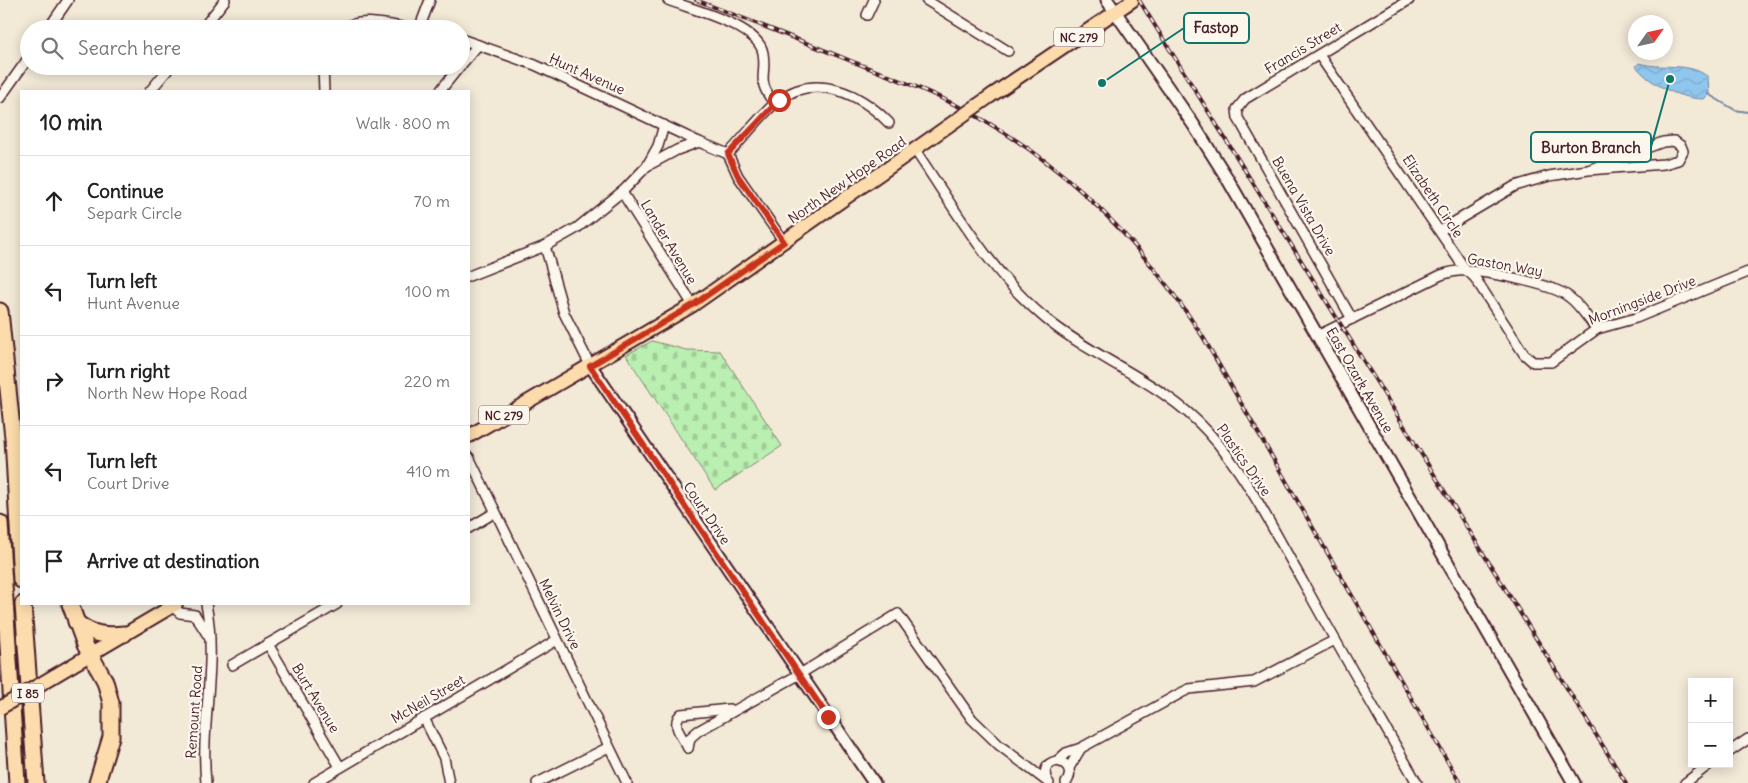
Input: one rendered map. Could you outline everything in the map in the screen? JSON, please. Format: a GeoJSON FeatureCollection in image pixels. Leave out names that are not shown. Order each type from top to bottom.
{"type":"FeatureCollection","features":[{"type":"Feature","properties":{"kind":"highway"},"geometry":{"type":"LineString","coordinates":[[0,309],[20,409]]}},
{"type":"Feature","properties":{"kind":"highway"},"geometry":{"type":"LineString","coordinates":[[0,309],[12,429],[20,563]]}},
{"type":"Feature","properties":{"kind":"highway","name":"I 85"},"geometry":{"type":"LineString","coordinates":[[0,523],[18,783]]}},
{"type":"Feature","properties":{"kind":"highway","name":"I 85"},"geometry":{"type":"LineString","coordinates":[[23,605],[36,783]]}},
{"type":"Feature","properties":{"kind":"highway"},"geometry":{"type":"LineString","coordinates":[[70,605],[91,655],[105,681],[112,714],[108,748],[97,783]]}},
{"type":"Feature","properties":{"kind":"highway"},"geometry":{"type":"LineString","coordinates":[[76,622],[98,634],[124,634]]}},
{"type":"Feature","properties":{"kind":"main road","name":"East Ozark Avenue"},"geometry":{"type":"LineString","coordinates":[[1107,0],[1125,5],[1216,159],[1574,783]]}},
{"type":"Feature","properties":{"kind":"main road","name":"North New Hope Road"},"geometry":{"type":"LineString","coordinates":[[470,435],[693,305],[992,95],[1125,5]]}},
{"type":"Feature","properties":{"kind":"main road","name":"Court Drive"},"geometry":{"type":"LineString","coordinates":[[590,366],[874,783]]}},
{"type":"Feature","properties":{"kind":"main road"},"geometry":{"type":"LineString","coordinates":[[0,708],[174,605]]}},
{"type":"Feature","properties":{"kind":"street"},"geometry":{"type":"LineString","coordinates":[[54,20],[68,0]]}},
{"type":"Feature","properties":{"kind":"street"},"geometry":{"type":"LineString","coordinates":[[209,20],[226,0]]}},
{"type":"Feature","properties":{"kind":"street"},"geometry":{"type":"LineString","coordinates":[[422,20],[430,0]]}},
{"type":"Feature","properties":{"kind":"street"},"geometry":{"type":"LineString","coordinates":[[668,0],[739,27],[756,38],[763,54],[762,78],[764,86],[775,104]]}},
{"type":"Feature","properties":{"kind":"street"},"geometry":{"type":"LineString","coordinates":[[867,15],[874,0]]}},
{"type":"Feature","properties":{"kind":"street"},"geometry":{"type":"LineString","coordinates":[[926,0],[1008,51]]}},
{"type":"Feature","properties":{"kind":"street","name":"Francis Street"},"geometry":{"type":"LineString","coordinates":[[1238,106],[1245,99],[1409,0]]}},
{"type":"Feature","properties":{"kind":"street","name":"Hunt Avenue"},"geometry":{"type":"LineString","coordinates":[[470,42],[535,66],[728,154]]}},
{"type":"Feature","properties":{"kind":"street"},"geometry":{"type":"LineString","coordinates":[[470,55],[478,45]]}},
{"type":"Feature","properties":{"kind":"street","name":"Elizabeth Circle"},"geometry":{"type":"LineString","coordinates":[[1319,55],[1441,230],[1463,266],[1469,271],[1524,354]]}},
{"type":"Feature","properties":{"kind":"street"},"geometry":{"type":"LineString","coordinates":[[0,98],[20,70]]}},
{"type":"Feature","properties":{"kind":"street"},"geometry":{"type":"LineString","coordinates":[[151,90],[163,75]]}},
{"type":"Feature","properties":{"kind":"street"},"geometry":{"type":"LineString","coordinates":[[324,75],[324,90]]}},
{"type":"Feature","properties":{"kind":"street"},"geometry":{"type":"LineString","coordinates":[[441,90],[453,75]]}},
{"type":"Feature","properties":{"kind":"street"},"geometry":{"type":"LineString","coordinates":[[784,242],[738,176],[728,154],[775,104],[786,96],[814,87],[833,89],[866,101],[889,123]]}},
{"type":"Feature","properties":{"kind":"street","name":"Buena Vista Drive"},"geometry":{"type":"LineString","coordinates":[[1238,106],[1238,118],[1352,319]]}},
{"type":"Feature","properties":{"kind":"street"},"geometry":{"type":"LineString","coordinates":[[470,276],[545,246],[577,228],[622,192],[647,166],[658,146],[664,125]]}},
{"type":"Feature","properties":{"kind":"street"},"geometry":{"type":"LineString","coordinates":[[1441,230],[1515,186],[1549,176],[1588,170],[1664,164],[1681,158],[1683,150],[1674,141],[1663,142],[1588,170]]}},
{"type":"Feature","properties":{"kind":"street"},"geometry":{"type":"LineString","coordinates":[[647,166],[677,150],[699,142]]}},
{"type":"Feature","properties":{"kind":"street","name":"Plastics Drive"},"geometry":{"type":"LineString","coordinates":[[915,150],[984,253],[1022,298],[1066,334],[1171,399],[1209,433],[1258,503],[1417,783]]}},
{"type":"Feature","properties":{"kind":"street","name":"Lander Avenue"},"geometry":{"type":"LineString","coordinates":[[622,192],[693,305]]}},
{"type":"Feature","properties":{"kind":"street","name":"Court Drive"},"geometry":{"type":"LineString","coordinates":[[545,246],[564,313],[590,366]]}},
{"type":"Feature","properties":{"kind":"street","name":"Gaston Way"},"geometry":{"type":"LineString","coordinates":[[1317,336],[1452,271],[1469,271],[1539,285],[1561,292],[1574,301],[1597,329]]}},
{"type":"Feature","properties":{"kind":"street","name":"Morningside Drive"},"geometry":{"type":"LineString","coordinates":[[1524,354],[1533,362],[1551,362],[1597,329],[1636,318],[1748,272]]}},
{"type":"Feature","properties":{"kind":"street","name":"Melvin Drive"},"geometry":{"type":"LineString","coordinates":[[470,459],[494,513],[627,783]]}},
{"type":"Feature","properties":{"kind":"street"},"geometry":{"type":"LineString","coordinates":[[470,527],[494,513]]}},
{"type":"Feature","properties":{"kind":"street"},"geometry":{"type":"LineString","coordinates":[[174,605],[180,613],[195,615],[202,623],[212,642]]}},
{"type":"Feature","properties":{"kind":"street","name":"Remount Road"},"geometry":{"type":"LineString","coordinates":[[206,605],[212,642],[204,756],[206,783]]}},
{"type":"Feature","properties":{"kind":"street"},"geometry":{"type":"LineString","coordinates":[[232,665],[336,605]]}},
{"type":"Feature","properties":{"kind":"street"},"geometry":{"type":"LineString","coordinates":[[741,706],[720,712],[681,714],[677,717],[676,725],[688,748],[690,738],[698,731],[800,674],[898,614],[972,719],[999,745],[1048,782]]}},
{"type":"Feature","properties":{"kind":"street","name":"McNeil Street"},"geometry":{"type":"LineString","coordinates":[[314,783],[557,640]]}},
{"type":"Feature","properties":{"kind":"street"},"geometry":{"type":"LineString","coordinates":[[1029,767],[1047,766],[1180,692],[1189,689],[1254,682],[1335,640]]}},
{"type":"Feature","properties":{"kind":"street","name":"Burt Avenue"},"geometry":{"type":"LineString","coordinates":[[268,644],[340,766]]}},
{"type":"Feature","properties":{"kind":"street"},"geometry":{"type":"LineString","coordinates":[[424,718],[444,758],[449,783]]}},
{"type":"Feature","properties":{"kind":"street"},"geometry":{"type":"LineString","coordinates":[[1733,749],[1748,739]]}},
{"type":"Feature","properties":{"kind":"street"},"geometry":{"type":"LineString","coordinates":[[537,783],[609,747]]}},
{"type":"Feature","properties":{"kind":"street"},"geometry":{"type":"LineString","coordinates":[[1066,783],[1070,778],[1069,768],[1081,748]]}},
{"type":"Feature","properties":{"kind":"street"},"geometry":{"type":"LineString","coordinates":[[1057,761],[1066,764],[1069,768]]}},
{"type":"Feature","properties":{"kind":"street"},"geometry":{"type":"LineString","coordinates":[[1047,766],[1045,770],[1048,782]]}},
{"type":"Feature","properties":{"kind":"street"},"geometry":{"type":"LineString","coordinates":[[1685,783],[1705,768]]}},
{"type":"Feature","properties":{"kind":"green space"},"geometry":{"type":"Polygon","coordinates":[[[652,341],[686,350],[720,351],[782,446],[715,490],[626,355],[652,341]]]}},
{"type":"Feature","properties":{"kind":"water"},"geometry":{"type":"Polygon","coordinates":[[[1639,63],[1684,67],[1700,72],[1708,77],[1709,94],[1704,99],[1676,94],[1649,79],[1636,66],[1639,63]]]}},
{"type":"Feature","properties":{"kind":"waterway"},"geometry":{"type":"LineString","coordinates":[[1708,94],[1735,110],[1748,112]]}},
{"type":"Feature","properties":{"kind":"railway"},"geometry":{"type":"LineString","coordinates":[[696,0],[903,81],[969,112],[1018,142],[1049,164],[1107,215],[1158,273],[1203,337],[1460,783]]}},
{"type":"Feature","properties":{"kind":"railway"},"geometry":{"type":"LineString","coordinates":[[1139,0],[1626,783]]}},
{"type":"Feature","properties":{"kind":"place","name":"Burton Branch"},"geometry":{"type":"Point","coordinates":[1670,79]}},
{"type":"Feature","properties":{"kind":"place","name":"Fastop"},"geometry":{"type":"Point","coordinates":[1102,83]}},
{"type":"Feature","properties":{"kind":"route"},"geometry":{"type":"LineString","coordinates":[[779,100],[728,154],[738,176],[784,242],[693,305],[590,366],[828,717]]}}]}
